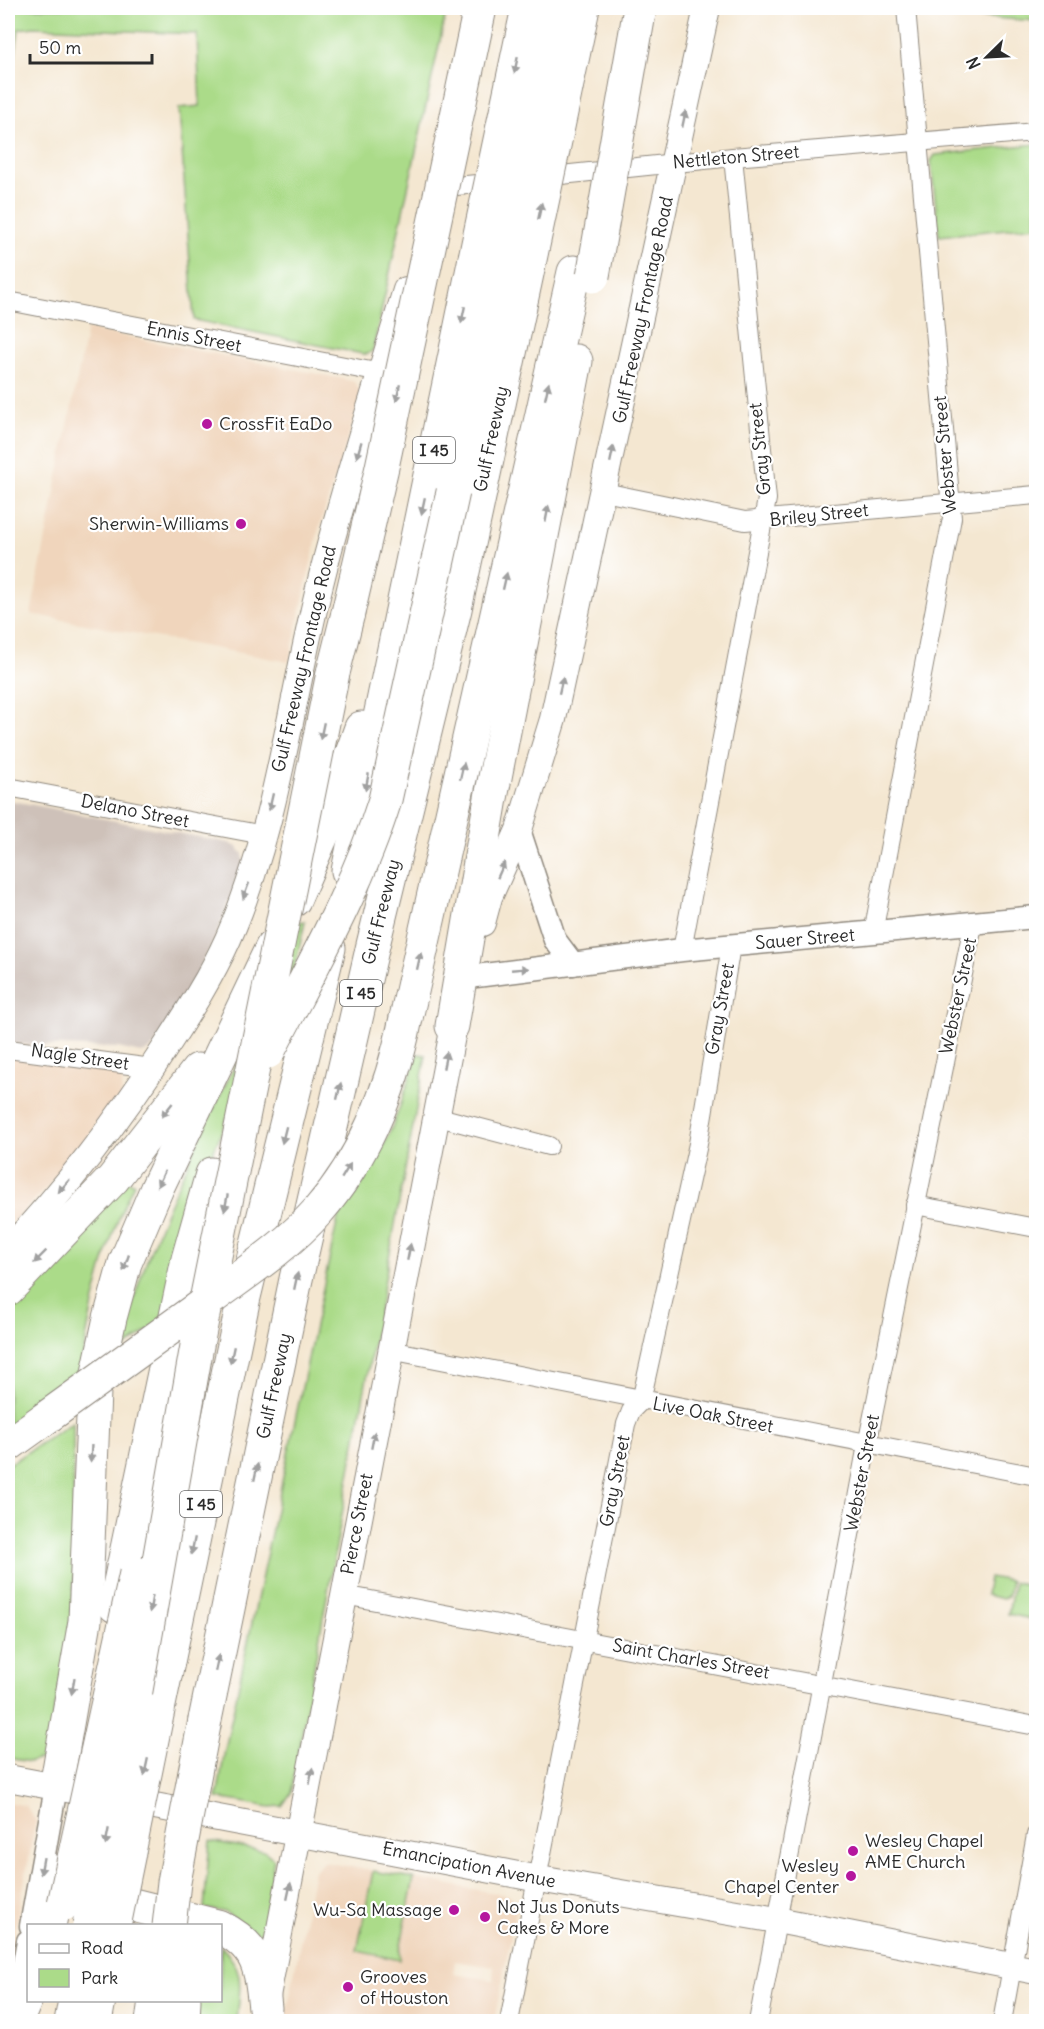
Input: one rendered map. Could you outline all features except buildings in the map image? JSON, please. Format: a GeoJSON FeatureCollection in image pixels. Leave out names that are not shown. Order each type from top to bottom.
{"type":"FeatureCollection","features":[{"type":"Feature","properties":{"kind":"highway"},"geometry":{"type":"LineString","coordinates":[[89,1924],[126,1747],[198,1340],[333,673],[382,467],[480,8]]}},
{"type":"Feature","properties":{"kind":"highway","name":"Gulf Freeway"},"geometry":{"type":"LineString","coordinates":[[168,1924],[174,1882],[205,1720],[296,1279],[372,945],[454,609],[501,264],[528,8]]}},
{"type":"Feature","properties":{"kind":"highway","name":"Gulf Freeway"},"geometry":{"type":"LineString","coordinates":[[66,1789],[188,1259],[212,1174],[233,1122],[357,877],[374,836],[385,800],[556,8]]}},
{"type":"Feature","properties":{"kind":"highway","name":"Gulf Freeway"},"geometry":{"type":"LineString","coordinates":[[114,1924],[244,1297],[357,834],[394,642],[501,264],[583,8]]}},
{"type":"Feature","properties":{"kind":"highway"},"geometry":{"type":"LineString","coordinates":[[452,1026],[631,8]]}},
{"type":"Feature","properties":{"kind":"highway"},"geometry":{"type":"LineString","coordinates":[[8,1445],[278,1249],[318,1211],[340,1181],[374,1120],[387,1091],[584,274],[640,8]]}},
{"type":"Feature","properties":{"kind":"highway"},"geometry":{"type":"LineString","coordinates":[[49,1924],[60,1868],[66,1789],[85,1621],[94,1391],[110,1318],[125,1263],[152,1198],[324,831],[394,642]]}},
{"type":"Feature","properties":{"kind":"highway"},"geometry":{"type":"LineString","coordinates":[[8,1289],[113,1179],[240,1012]]}},
{"type":"Feature","properties":{"kind":"highway"},"geometry":{"type":"LineString","coordinates":[[60,1924],[100,1725],[159,1473],[198,1340]]}},
{"type":"Feature","properties":{"kind":"highway"},"geometry":{"type":"LineString","coordinates":[[188,1924],[205,1720]]}},
{"type":"Feature","properties":{"kind":"highway"},"geometry":{"type":"LineString","coordinates":[[60,1868],[64,1880],[73,1890],[211,1924]]}},
{"type":"Feature","properties":{"kind":"highway"},"geometry":{"type":"LineString","coordinates":[[222,1928],[248,1945],[260,1967],[263,2015]]}},
{"type":"Feature","properties":{"kind":"highway"},"geometry":{"type":"LineString","coordinates":[[15,2022],[27,1996]]}},
{"type":"Feature","properties":{"kind":"highway"},"geometry":{"type":"LineString","coordinates":[[42,2022],[46,2002]]}},
{"type":"Feature","properties":{"kind":"highway"},"geometry":{"type":"LineString","coordinates":[[71,2022],[75,2002]]}},
{"type":"Feature","properties":{"kind":"highway"},"geometry":{"type":"LineString","coordinates":[[95,2022],[99,2002]]}},
{"type":"Feature","properties":{"kind":"highway"},"geometry":{"type":"LineString","coordinates":[[152,2022],[155,2002]]}},
{"type":"Feature","properties":{"kind":"highway"},"geometry":{"type":"LineString","coordinates":[[163,2022],[164,2002]]}},
{"type":"Feature","properties":{"kind":"highway"},"geometry":{"type":"LineString","coordinates":[[183,2022],[184,2002]]}},
{"type":"Feature","properties":{"kind":"main road","name":"Gulf Freeway Frontage Road"},"geometry":{"type":"LineString","coordinates":[[8,1250],[17,1236],[82,1165],[152,1068],[202,990],[227,940],[248,887],[263,835],[321,579],[436,188],[474,8]]}},
{"type":"Feature","properties":{"kind":"main road","name":"Gulf Freeway Frontage Road"},"geometry":{"type":"LineString","coordinates":[[452,1026],[489,897],[519,830],[553,719],[708,8]]}},
{"type":"Feature","properties":{"kind":"main road","name":"Pierce Street"},"geometry":{"type":"LineString","coordinates":[[263,2015],[300,1834],[452,1026]]}},
{"type":"Feature","properties":{"kind":"main road","name":"Emancipation Avenue"},"geometry":{"type":"LineString","coordinates":[[8,1778],[539,1879],[777,1920],[1036,1971]]}},
{"type":"Feature","properties":{"kind":"street","name":"Webster Street"},"geometry":{"type":"LineString","coordinates":[[873,933],[952,518],[906,8]]}},
{"type":"Feature","properties":{"kind":"street","name":"Nettleton Street"},"geometry":{"type":"LineString","coordinates":[[436,188],[733,157],[1036,132]]}},
{"type":"Feature","properties":{"kind":"street","name":"Gray Street"},"geometry":{"type":"LineString","coordinates":[[682,950],[767,499],[733,157]]}},
{"type":"Feature","properties":{"kind":"street","name":"Ennis Street"},"geometry":{"type":"LineString","coordinates":[[8,301],[381,373]]}},
{"type":"Feature","properties":{"kind":"street","name":"Briley Street"},"geometry":{"type":"LineString","coordinates":[[604,492],[745,521],[1036,495]]}},
{"type":"Feature","properties":{"kind":"street","name":"Delano Street"},"geometry":{"type":"LineString","coordinates":[[8,787],[263,835]]}},
{"type":"Feature","properties":{"kind":"street"},"geometry":{"type":"LineString","coordinates":[[519,830],[555,940],[573,964]]}},
{"type":"Feature","properties":{"kind":"street","name":"Sauer Street"},"geometry":{"type":"LineString","coordinates":[[468,976],[682,950],[973,925],[1036,917]]}},
{"type":"Feature","properties":{"kind":"street","name":"Webster Street"},"geometry":{"type":"LineString","coordinates":[[758,2022],[867,1445],[973,925]]}},
{"type":"Feature","properties":{"kind":"street","name":"Gray Street"},"geometry":{"type":"LineString","coordinates":[[509,2022],[539,1879],[626,1424],[631,1411],[640,1401],[698,1144],[731,946]]}},
{"type":"Feature","properties":{"kind":"street","name":"Nagle Street"},"geometry":{"type":"LineString","coordinates":[[8,1049],[152,1068]]}},
{"type":"Feature","properties":{"kind":"street"},"geometry":{"type":"LineString","coordinates":[[435,1116],[549,1146]]}},
{"type":"Feature","properties":{"kind":"street"},"geometry":{"type":"LineString","coordinates":[[915,1205],[1036,1228]]}},
{"type":"Feature","properties":{"kind":"street","name":"Live Oak Street"},"geometry":{"type":"LineString","coordinates":[[390,1350],[640,1401],[1036,1476]]}},
{"type":"Feature","properties":{"kind":"street","name":"Saint Charles Street"},"geometry":{"type":"LineString","coordinates":[[344,1594],[822,1683],[1036,1726]]}},
{"type":"Feature","properties":{"kind":"street"},"geometry":{"type":"LineString","coordinates":[[32,1924],[66,1789]]}},
{"type":"Feature","properties":{"kind":"street"},"geometry":{"type":"LineString","coordinates":[[1002,2022],[1036,1835]]}},
{"type":"Feature","properties":{"kind":"street"},"geometry":{"type":"LineString","coordinates":[[15,2022],[27,1947]]}},
{"type":"Feature","properties":{"kind":"shaded area"},"geometry":{"type":"Polygon","coordinates":[[[87,329],[343,379],[354,382],[360,391],[359,403],[318,531],[289,662],[31,614],[87,329]]]}},
{"type":"Feature","properties":{"kind":"shaded area"},"geometry":{"type":"Polygon","coordinates":[[[8,800],[229,843],[243,854],[243,866],[214,940],[190,988],[155,1045],[148,1051],[141,1053],[118,1048],[8,1044],[8,800]]]}},
{"type":"Feature","properties":{"kind":"shaded area"},"geometry":{"type":"Polygon","coordinates":[[[8,1055],[114,1072],[122,1079],[122,1086],[121,1095],[46,1189],[8,1226],[8,1055]]]}},
{"type":"Feature","properties":{"kind":"shaded area"},"geometry":{"type":"Polygon","coordinates":[[[8,1802],[26,1806],[36,1821],[8,1967],[8,1802]]]}},
{"type":"Feature","properties":{"kind":"shaded area"},"geometry":{"type":"Polygon","coordinates":[[[324,1862],[373,1871],[357,1951],[400,1959],[414,1878],[510,1896],[517,1906],[494,2021],[285,2022],[314,1871],[324,1862]],[[455,1961],[453,1974],[493,1980],[494,1967],[455,1961]]]}},
{"type":"Feature","properties":{"kind":"green space"},"geometry":{"type":"Polygon","coordinates":[[[8,8],[447,8],[373,350],[368,354],[363,354],[194,320],[179,108],[200,106],[197,34],[34,27],[19,29],[8,103],[8,8]]]}},
{"type":"Feature","properties":{"kind":"green space"},"geometry":{"type":"Polygon","coordinates":[[[912,8],[1036,8],[1036,21],[925,13],[912,8]]]}},
{"type":"Feature","properties":{"kind":"green space"},"geometry":{"type":"Polygon","coordinates":[[[1036,144],[1036,226],[939,236],[931,161],[935,155],[1036,144]]]}},
{"type":"Feature","properties":{"kind":"green space"},"geometry":{"type":"Polygon","coordinates":[[[300,921],[305,922],[288,997],[244,1078],[206,1169],[168,1316],[119,1352],[154,1241],[300,921]]]}},
{"type":"Feature","properties":{"kind":"green space"},"geometry":{"type":"Polygon","coordinates":[[[417,1054],[426,1055],[291,1793],[282,1806],[270,1807],[217,1798],[225,1750],[338,1218],[366,1179],[377,1159],[403,1099],[417,1054]]]}},
{"type":"Feature","properties":{"kind":"green space"},"geometry":{"type":"Polygon","coordinates":[[[126,1179],[134,1184],[106,1255],[79,1380],[8,1430],[8,1301],[126,1179]]]}},
{"type":"Feature","properties":{"kind":"green space"},"geometry":{"type":"Polygon","coordinates":[[[73,1422],[74,1582],[69,1638],[45,1758],[30,1762],[8,1758],[8,1465],[73,1422]]]}},
{"type":"Feature","properties":{"kind":"green space"},"geometry":{"type":"Polygon","coordinates":[[[989,1577],[1011,1581],[1008,1596],[1003,1599],[986,1595],[989,1577]]]}},
{"type":"Feature","properties":{"kind":"green space"},"geometry":{"type":"Polygon","coordinates":[[[1014,1582],[1036,1586],[1036,1620],[1008,1614],[1014,1582]]]}},
{"type":"Feature","properties":{"kind":"green space"},"geometry":{"type":"Polygon","coordinates":[[[210,1841],[264,1851],[274,1859],[262,1932],[258,1934],[225,1912],[204,1908],[210,1841]]]}},
{"type":"Feature","properties":{"kind":"green space"},"geometry":{"type":"Polygon","coordinates":[[[373,1871],[414,1878],[400,1960],[357,1951],[373,1871]]]}},
{"type":"Feature","properties":{"kind":"green space"},"geometry":{"type":"Polygon","coordinates":[[[222,1947],[234,1964],[240,1980],[237,2021],[197,2022],[198,2002],[222,2002],[222,1947]]]}},
{"type":"Feature","properties":{"kind":"place","name":"CrossFit EaDo"},"geometry":{"type":"Point","coordinates":[207,424]}},
{"type":"Feature","properties":{"kind":"place","name":"Sherwin-Williams"},"geometry":{"type":"Point","coordinates":[241,524]}},
{"type":"Feature","properties":{"kind":"place","name":"Wesley Chapel AME Church"},"geometry":{"type":"Point","coordinates":[853,1851]}},
{"type":"Feature","properties":{"kind":"place","name":"Wesley Chapel Center"},"geometry":{"type":"Point","coordinates":[851,1876]}},
{"type":"Feature","properties":{"kind":"place","name":"Wu-Sa Massage"},"geometry":{"type":"Point","coordinates":[454,1910]}},
{"type":"Feature","properties":{"kind":"place","name":"Not Jus Donuts Cakes & More"},"geometry":{"type":"Point","coordinates":[485,1917]}},
{"type":"Feature","properties":{"kind":"place","name":"Grooves of Houston"},"geometry":{"type":"Point","coordinates":[348,1987]}}]}
